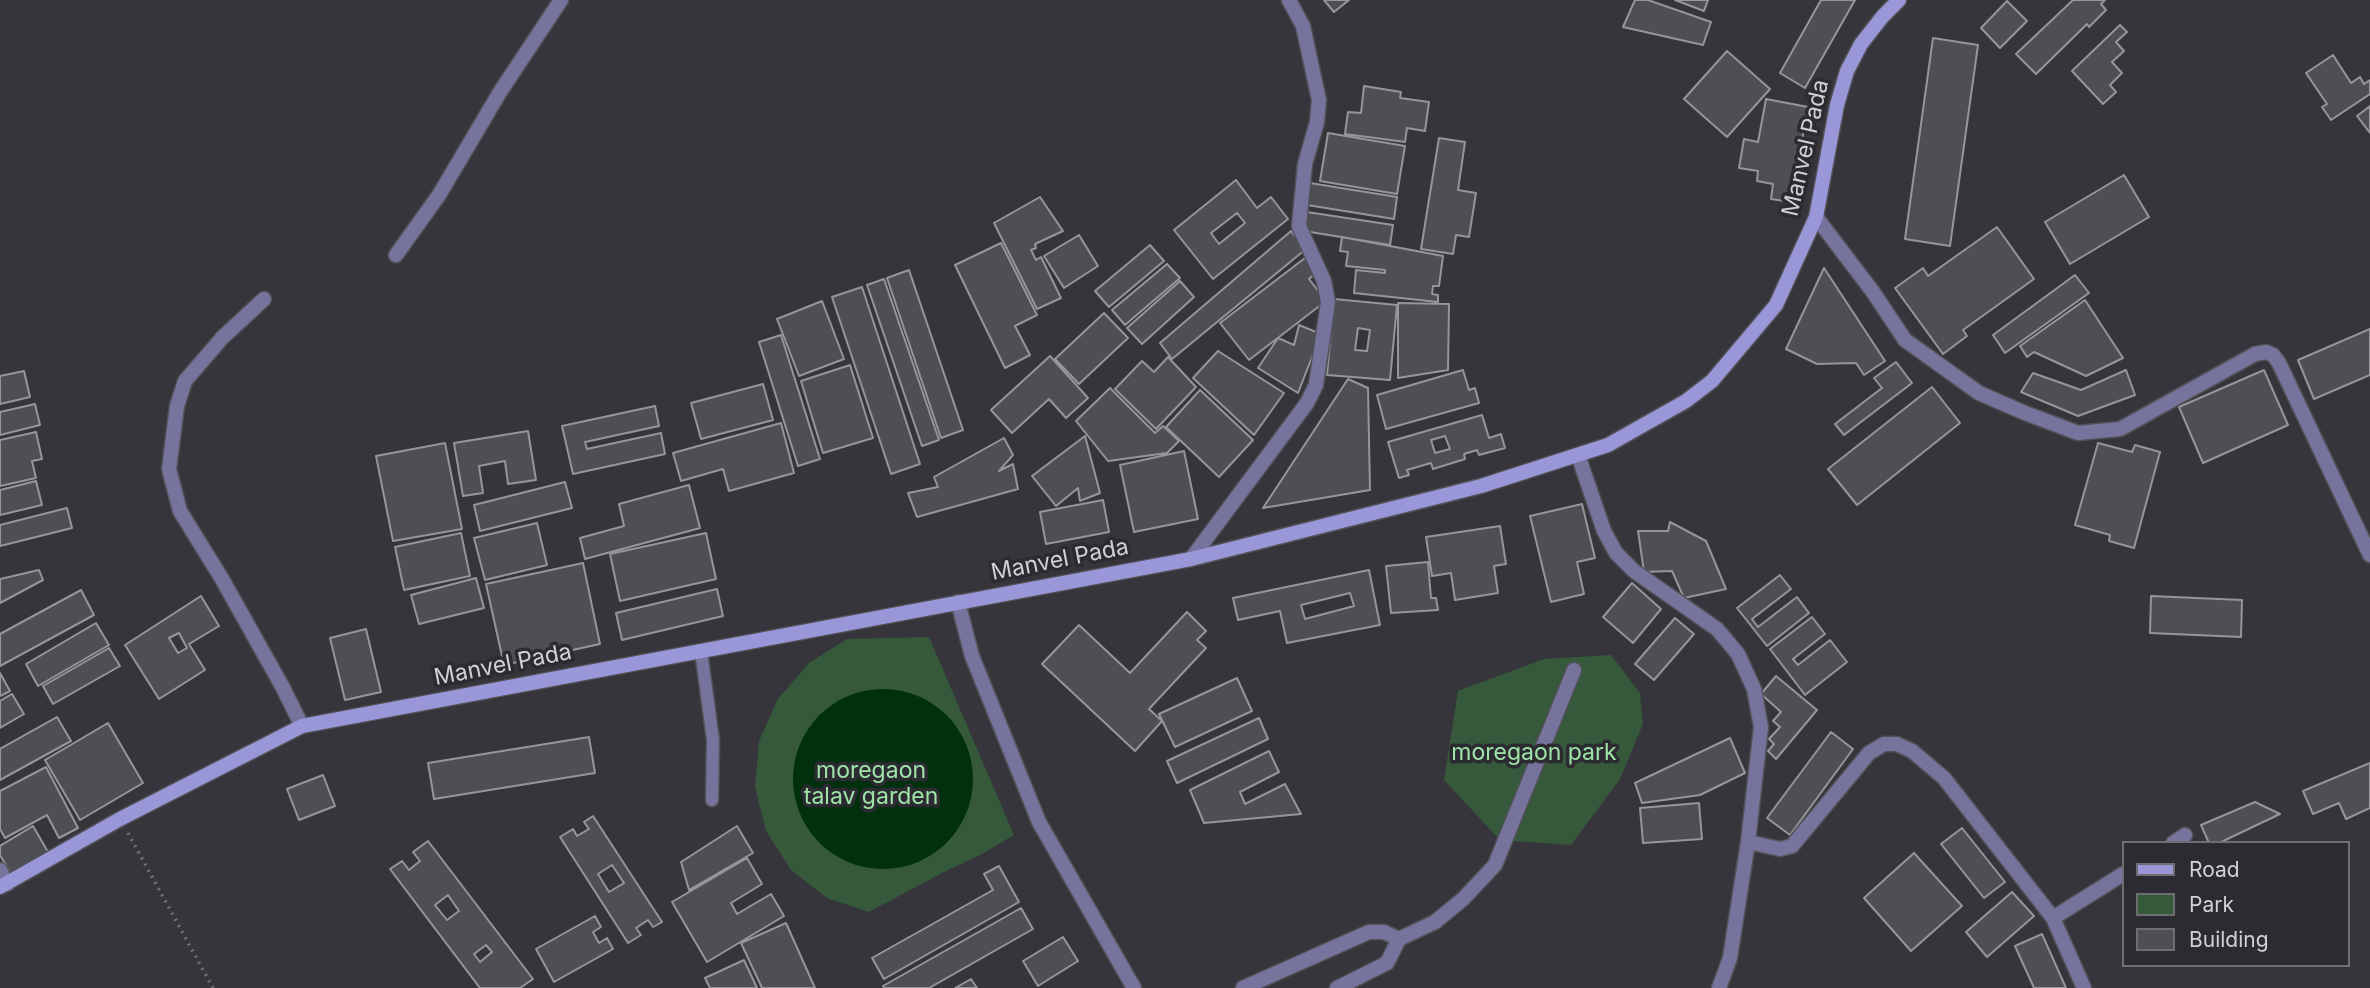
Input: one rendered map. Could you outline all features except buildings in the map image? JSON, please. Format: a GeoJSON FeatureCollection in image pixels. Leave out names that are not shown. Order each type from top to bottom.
{"type":"FeatureCollection","features":[{"type":"Feature","properties":{"kind":"main road","name":"Manvel Pada"},"geometry":{"type":"LineString","coordinates":[[4,886],[121,819],[302,726],[1191,559],[1481,486],[1608,445],[1686,401],[1712,381],[1776,305],[1816,218],[1847,71],[1861,44],[1899,0]]}},
{"type":"Feature","properties":{"kind":"street"},"geometry":{"type":"LineString","coordinates":[[396,255],[439,195],[500,92],[561,0]]}},
{"type":"Feature","properties":{"kind":"street"},"geometry":{"type":"LineString","coordinates":[[1191,559],[1307,403],[1316,385],[1328,302],[1324,281],[1299,226],[1305,163],[1317,122],[1319,100],[1303,26],[1289,0]]}},
{"type":"Feature","properties":{"kind":"street"},"geometry":{"type":"LineString","coordinates":[[1816,218],[1905,340],[1979,393],[2078,433],[2120,429],[2255,354],[2266,352],[2273,355],[2370,555]]}},
{"type":"Feature","properties":{"kind":"street"},"geometry":{"type":"LineString","coordinates":[[264,299],[222,338],[185,381],[177,407],[169,469],[180,510],[242,615],[302,726]]}},
{"type":"Feature","properties":{"kind":"street"},"geometry":{"type":"LineString","coordinates":[[1578,455],[1604,531],[1616,552],[1634,571],[1717,628],[1738,654],[1754,689],[1761,727],[1748,842],[1730,958],[1719,988]]}},
{"type":"Feature","properties":{"kind":"street"},"geometry":{"type":"LineString","coordinates":[[958,602],[972,656],[1039,822],[1134,988]]}},
{"type":"Feature","properties":{"kind":"street"},"geometry":{"type":"LineString","coordinates":[[1337,988],[1387,963],[1399,939],[1435,922],[1463,899],[1495,865],[1574,670]]}},
{"type":"Feature","properties":{"kind":"street"},"geometry":{"type":"LineString","coordinates":[[1748,842],[1780,849],[1792,846],[1870,752],[1885,744],[1897,744],[1913,751],[1944,778],[2053,918],[2084,988]]}},
{"type":"Feature","properties":{"kind":"street"},"geometry":{"type":"LineString","coordinates":[[0,870],[4,886]]}},
{"type":"Feature","properties":{"kind":"street"},"geometry":{"type":"LineString","coordinates":[[2053,918],[2122,875]]}},
{"type":"Feature","properties":{"kind":"street"},"geometry":{"type":"LineString","coordinates":[[1243,988],[1369,932],[1384,932],[1399,939]]}},
{"type":"Feature","properties":{"kind":"lane"},"geometry":{"type":"LineString","coordinates":[[701,651],[713,740],[712,800]]}},
{"type":"Feature","properties":{"kind":"path"},"geometry":{"type":"LineString","coordinates":[[121,819],[214,988]]}},
{"type":"Feature","properties":{"kind":"green space","name":"moregaon talav garden"},"geometry":{"type":"Polygon","coordinates":[[[929,637],[1014,835],[869,912],[827,898],[791,870],[766,831],[755,787],[759,741],[778,699],[809,663],[847,639],[929,637]]]}},
{"type":"Feature","properties":{"kind":"green space","name":"moregaon park"},"geometry":{"type":"Polygon","coordinates":[[[1611,655],[1640,693],[1643,724],[1620,779],[1571,845],[1500,840],[1444,780],[1458,691],[1544,659],[1611,655]]]}},
{"type":"Feature","properties":{"kind":"shaded area"},"geometry":{"type":"Polygon","coordinates":[[[883,689],[918,695],[947,715],[967,744],[973,779],[967,814],[947,843],[918,863],[883,869],[848,863],[819,843],[799,814],[793,779],[799,744],[819,715],[848,695],[883,689]]]}}]}
